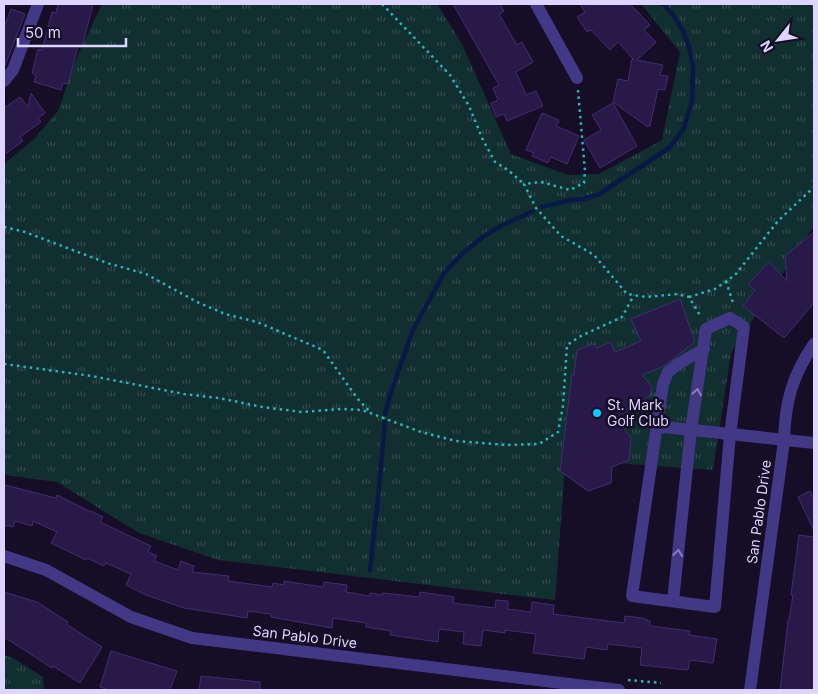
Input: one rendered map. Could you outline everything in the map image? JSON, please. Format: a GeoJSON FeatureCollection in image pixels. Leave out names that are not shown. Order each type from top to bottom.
{"type":"FeatureCollection","features":[{"type":"Feature","properties":{"kind":"street"},"geometry":{"type":"LineString","coordinates":[[4,80],[13,70],[38,4]]}},
{"type":"Feature","properties":{"kind":"street"},"geometry":{"type":"LineString","coordinates":[[536,4],[577,78]]}},
{"type":"Feature","properties":{"kind":"street"},"geometry":{"type":"LineString","coordinates":[[673,601],[691,430],[704,349],[706,329],[730,318],[744,327],[730,435],[715,607],[632,596],[663,384],[668,372],[704,349]]}},
{"type":"Feature","properties":{"kind":"street","name":"San Pablo Drive"},"geometry":{"type":"LineString","coordinates":[[750,690],[784,441],[785,414],[792,385],[804,359],[814,344]]}},
{"type":"Feature","properties":{"kind":"street"},"geometry":{"type":"LineString","coordinates":[[656,426],[814,443]]}},
{"type":"Feature","properties":{"kind":"street","name":"San Pablo Drive"},"geometry":{"type":"LineString","coordinates":[[4,556],[46,570],[131,617],[192,638],[619,690]]}},
{"type":"Feature","properties":{"kind":"path"},"geometry":{"type":"LineString","coordinates":[[382,4],[450,74],[469,106],[483,140],[495,162],[524,184],[536,208],[561,236],[594,255],[627,294],[646,297],[676,294],[689,297],[715,289],[735,275],[778,220],[814,187]]}},
{"type":"Feature","properties":{"kind":"path"},"geometry":{"type":"LineString","coordinates":[[524,184],[541,182],[570,190],[584,183],[585,171],[577,78]]}},
{"type":"Feature","properties":{"kind":"path"},"geometry":{"type":"LineString","coordinates":[[4,227],[25,232],[106,263],[146,274],[206,306],[225,314],[257,322],[323,350],[357,398],[371,413]]}},
{"type":"Feature","properties":{"kind":"path"},"geometry":{"type":"LineString","coordinates":[[726,281],[732,296],[737,322]]}},
{"type":"Feature","properties":{"kind":"path"},"geometry":{"type":"LineString","coordinates":[[4,364],[92,376],[262,407],[302,412],[362,410],[421,432],[456,440],[506,445],[538,444],[558,432],[563,406],[567,345],[581,336],[622,317],[634,295]]}},
{"type":"Feature","properties":{"kind":"path"},"geometry":{"type":"LineString","coordinates":[[689,297],[706,329]]}},
{"type":"Feature","properties":{"kind":"green space"},"geometry":{"type":"Polygon","coordinates":[[[102,4],[437,4],[462,44],[511,154],[568,175],[599,174],[662,140],[680,52],[641,4],[814,4],[814,226],[731,353],[713,470],[615,463],[566,455],[555,600],[218,560],[139,533],[57,482],[4,475],[4,164],[34,139],[58,111],[76,59],[102,4]]]}},
{"type":"Feature","properties":{"kind":"green space"},"geometry":{"type":"Polygon","coordinates":[[[4,655],[13,658],[43,677],[44,690],[4,690],[4,655]]]}},
{"type":"Feature","properties":{"kind":"building"},"geometry":{"type":"Polygon","coordinates":[[[58,4],[93,4],[82,47],[78,46],[68,84],[63,83],[61,90],[34,82],[36,75],[32,73],[38,49],[42,50],[52,12],[56,13],[58,4]]]}},
{"type":"Feature","properties":{"kind":"building"},"geometry":{"type":"Polygon","coordinates":[[[453,4],[500,4],[504,11],[499,14],[517,45],[522,42],[533,62],[516,72],[526,95],[536,91],[543,106],[507,121],[504,114],[496,117],[491,103],[498,100],[493,88],[499,85],[453,4]]]}},
{"type":"Feature","properties":{"kind":"building"},"geometry":{"type":"Polygon","coordinates":[[[580,4],[630,4],[650,25],[644,30],[656,42],[637,60],[663,65],[660,75],[668,76],[665,90],[658,89],[650,126],[648,127],[613,102],[618,79],[628,81],[632,59],[634,60],[618,42],[610,50],[591,30],[587,32],[577,17],[585,12],[580,4]]]}},
{"type":"Feature","properties":{"kind":"building"},"geometry":{"type":"Polygon","coordinates":[[[11,9],[25,14],[4,68],[4,28],[11,9]]]}},
{"type":"Feature","properties":{"kind":"building"},"geometry":{"type":"Polygon","coordinates":[[[31,93],[45,113],[38,118],[41,122],[20,137],[23,141],[4,155],[4,108],[20,97],[28,107],[31,93]]]}},
{"type":"Feature","properties":{"kind":"building"},"geometry":{"type":"Polygon","coordinates":[[[613,103],[637,146],[600,168],[584,140],[601,130],[592,115],[613,103]]]}},
{"type":"Feature","properties":{"kind":"building"},"geometry":{"type":"Polygon","coordinates":[[[542,113],[559,120],[556,126],[579,136],[567,164],[551,157],[548,163],[532,156],[534,153],[526,150],[542,113]]]}},
{"type":"Feature","properties":{"kind":"building"},"geometry":{"type":"Polygon","coordinates":[[[814,232],[814,303],[784,338],[743,306],[755,290],[748,284],[769,262],[787,281],[785,256],[814,232]]]}},
{"type":"Feature","properties":{"kind":"building","name":"St. Mark Golf Club"},"geometry":{"type":"Polygon","coordinates":[[[680,299],[695,342],[662,367],[642,375],[652,387],[650,395],[644,400],[628,399],[625,431],[631,437],[629,460],[612,467],[611,483],[588,491],[560,471],[572,374],[574,375],[577,350],[593,344],[597,348],[611,342],[615,352],[641,341],[631,319],[680,299]]]}},
{"type":"Feature","properties":{"kind":"building"},"geometry":{"type":"Polygon","coordinates":[[[5,485],[56,498],[57,495],[91,511],[103,517],[100,522],[151,546],[148,552],[157,556],[154,561],[178,570],[181,561],[194,566],[192,572],[229,576],[228,581],[272,587],[273,583],[284,585],[284,581],[323,587],[324,582],[347,585],[346,592],[370,596],[370,593],[382,595],[383,593],[419,597],[420,592],[454,597],[453,603],[495,608],[496,600],[508,601],[508,609],[531,612],[532,602],[554,605],[553,614],[624,623],[625,616],[642,618],[650,621],[650,626],[690,631],[689,635],[717,639],[713,663],[690,660],[688,670],[640,665],[642,648],[608,644],[607,650],[586,647],[584,659],[533,653],[536,634],[505,630],[505,633],[483,630],[481,646],[463,644],[464,632],[439,629],[438,642],[390,635],[391,631],[366,627],[366,623],[333,618],[332,628],[271,617],[271,614],[248,611],[247,618],[184,608],[146,595],[126,585],[131,574],[106,563],[104,566],[87,558],[86,560],[51,543],[57,532],[33,521],[32,526],[15,521],[13,527],[4,525],[5,485]]]}},
{"type":"Feature","properties":{"kind":"building"},"geometry":{"type":"Polygon","coordinates":[[[810,491],[814,499],[814,531],[798,497],[810,491]]]}},
{"type":"Feature","properties":{"kind":"building"},"geometry":{"type":"Polygon","coordinates":[[[799,535],[814,537],[814,690],[780,690],[788,620],[793,595],[791,595],[799,535]]]}},
{"type":"Feature","properties":{"kind":"building"},"geometry":{"type":"Polygon","coordinates":[[[4,592],[37,602],[68,622],[66,624],[102,647],[80,683],[53,666],[52,668],[4,637],[4,592]]]}},
{"type":"Feature","properties":{"kind":"building"},"geometry":{"type":"Polygon","coordinates":[[[111,651],[177,671],[170,690],[109,690],[100,687],[111,651]]]}},
{"type":"Feature","properties":{"kind":"building"},"geometry":{"type":"Polygon","coordinates":[[[201,676],[260,682],[260,690],[199,690],[201,676]]]}},
{"type":"Feature","properties":{"kind":"waterway"},"geometry":{"type":"LineString","coordinates":[[542,207],[570,200],[584,199],[599,194],[669,148],[683,130],[692,102],[693,67],[683,31],[674,16],[663,4]]}},
{"type":"Feature","properties":{"kind":"waterway"},"geometry":{"type":"LineString","coordinates":[[385,414],[413,330],[444,273],[463,253],[484,236],[533,211]]}},
{"type":"Feature","properties":{"kind":"waterway"},"geometry":{"type":"LineString","coordinates":[[370,570],[385,422]]}},
{"type":"Feature","properties":{"kind":"place","name":"St. Mark Golf Club"},"geometry":{"type":"Point","coordinates":[597,413]}}]}
